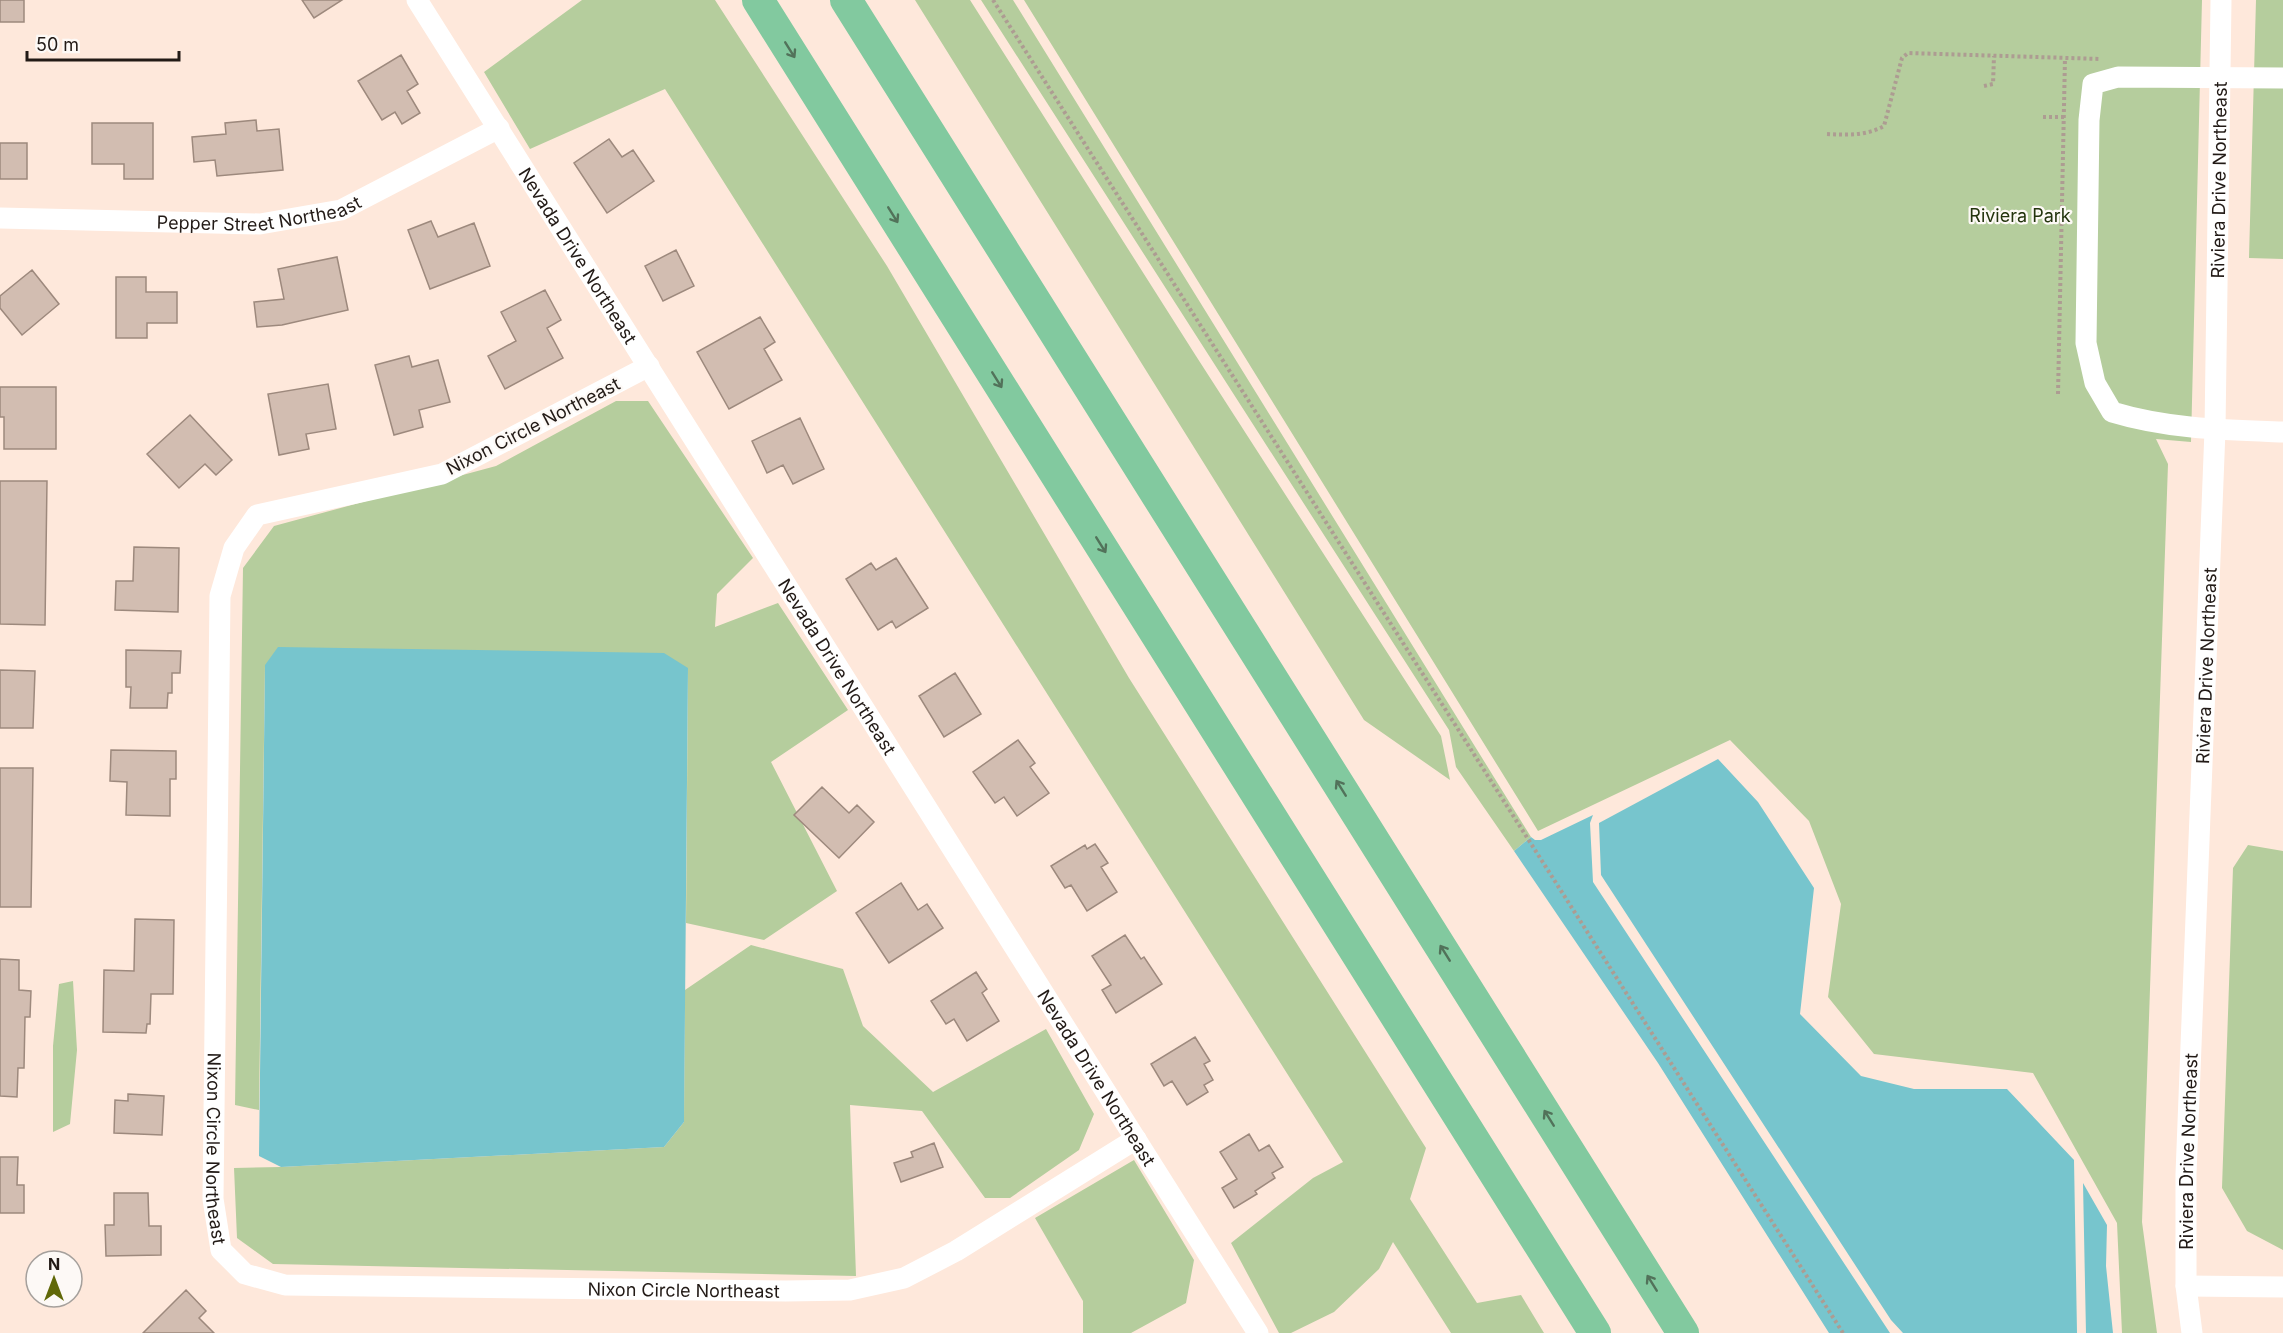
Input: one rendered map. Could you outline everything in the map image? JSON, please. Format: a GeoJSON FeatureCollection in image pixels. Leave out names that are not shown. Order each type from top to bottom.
{"type":"FeatureCollection","features":[{"type":"Feature","properties":{"kind":"highway"},"geometry":{"type":"LineString","coordinates":[[758,0],[1595,1333]]}},
{"type":"Feature","properties":{"kind":"highway"},"geometry":{"type":"LineString","coordinates":[[846,0],[1683,1333]]}},
{"type":"Feature","properties":{"kind":"street","name":"Nevada Drive Northeast"},"geometry":{"type":"LineString","coordinates":[[417,0],[1258,1333]]}},
{"type":"Feature","properties":{"kind":"street","name":"Riviera Drive Northeast"},"geometry":{"type":"LineString","coordinates":[[2192,1333],[2186,1286],[2186,1174],[2215,430],[2221,0]]}},
{"type":"Feature","properties":{"kind":"street"},"geometry":{"type":"LineString","coordinates":[[2283,78],[2118,77],[2093,84],[2090,120],[2086,331],[2086,343],[2095,383],[2112,412],[2145,422],[2215,430],[2283,432]]}},
{"type":"Feature","properties":{"kind":"street","name":"Pepper Street Northeast"},"geometry":{"type":"LineString","coordinates":[[0,218],[260,224],[341,210],[499,128]]}},
{"type":"Feature","properties":{"kind":"street","name":"Nixon Circle Northeast"},"geometry":{"type":"LineString","coordinates":[[649,366],[442,474],[257,515],[234,548],[220,596],[213,1199],[221,1250],[246,1274],[285,1285],[786,1292],[850,1290],[904,1278],[956,1251],[1136,1139]]}},
{"type":"Feature","properties":{"kind":"street"},"geometry":{"type":"LineString","coordinates":[[2186,1286],[2283,1287]]}},
{"type":"Feature","properties":{"kind":"path"},"geometry":{"type":"LineString","coordinates":[[993,0],[1843,1333]]}},
{"type":"Feature","properties":{"kind":"path"},"geometry":{"type":"LineString","coordinates":[[1827,135],[1874,132],[1884,126],[1902,58],[1908,53],[2112,60]]}},
{"type":"Feature","properties":{"kind":"path"},"geometry":{"type":"LineString","coordinates":[[1984,86],[1994,84],[1994,56]]}},
{"type":"Feature","properties":{"kind":"path"},"geometry":{"type":"LineString","coordinates":[[2058,394],[2065,58]]}},
{"type":"Feature","properties":{"kind":"path"},"geometry":{"type":"LineString","coordinates":[[2043,117],[2064,117]]}},
{"type":"Feature","properties":{"kind":"green space"},"geometry":{"type":"Polygon","coordinates":[[[582,0],[715,0],[887,266],[1129,678],[1426,1148],[1410,1199],[1477,1303],[1521,1295],[1544,1333],[1451,1333],[1393,1242],[1379,1269],[1334,1312],[1291,1333],[1279,1333],[1231,1243],[1313,1178],[1343,1162],[665,89],[530,149],[484,72],[582,0]]]}},
{"type":"Feature","properties":{"kind":"green space"},"geometry":{"type":"Polygon","coordinates":[[[915,0],[970,0],[1441,736],[1450,780],[1364,720],[915,0]]]}},
{"type":"Feature","properties":{"kind":"green space"},"geometry":{"type":"Polygon","coordinates":[[[981,0],[1013,0],[1531,837],[1514,851],[1456,767],[1449,730],[981,0]]]}},
{"type":"Feature","properties":{"kind":"green space","name":"Riviera Park"},"geometry":{"type":"Polygon","coordinates":[[[1024,0],[2202,0],[2191,442],[2156,439],[2168,464],[2142,1222],[2157,1333],[2122,1333],[2117,1223],[2033,1073],[1874,1054],[1828,997],[1841,904],[1809,821],[1730,740],[1538,831],[1024,0]]]}},
{"type":"Feature","properties":{"kind":"green space"},"geometry":{"type":"Polygon","coordinates":[[[2256,0],[2283,0],[2283,259],[2249,258],[2256,0]]]}},
{"type":"Feature","properties":{"kind":"green space"},"geometry":{"type":"Polygon","coordinates":[[[616,401],[648,401],[753,558],[717,594],[715,627],[778,603],[848,710],[771,762],[837,891],[764,940],[686,923],[688,668],[265,665],[259,1110],[235,1105],[243,568],[274,526],[496,466],[616,401]]]}},
{"type":"Feature","properties":{"kind":"green space"},"geometry":{"type":"Polygon","coordinates":[[[2248,845],[2283,851],[2283,1250],[2247,1231],[2222,1188],[2233,868],[2248,845]]]}},
{"type":"Feature","properties":{"kind":"green space"},"geometry":{"type":"Polygon","coordinates":[[[751,945],[843,969],[863,1026],[933,1092],[1046,1029],[1094,1114],[1079,1150],[1010,1198],[985,1198],[922,1111],[850,1105],[856,1276],[273,1264],[237,1238],[234,1168],[664,1147],[684,1122],[685,990],[751,945]]]}},
{"type":"Feature","properties":{"kind":"green space"},"geometry":{"type":"Polygon","coordinates":[[[73,981],[77,1050],[70,1124],[53,1132],[53,1046],[59,984],[73,981]]]}},
{"type":"Feature","properties":{"kind":"green space"},"geometry":{"type":"Polygon","coordinates":[[[1134,1160],[1194,1260],[1186,1303],[1131,1333],[1083,1333],[1083,1301],[1035,1218],[1134,1160]]]}},
{"type":"Feature","properties":{"kind":"water"},"geometry":{"type":"Polygon","coordinates":[[[278,647],[664,653],[688,668],[684,1122],[664,1147],[281,1167],[259,1156],[265,665],[278,647]]]}},
{"type":"Feature","properties":{"kind":"water"},"geometry":{"type":"Polygon","coordinates":[[[1718,759],[1758,802],[1814,888],[1800,1014],[1861,1076],[1914,1089],[2007,1089],[2074,1160],[2077,1333],[1903,1333],[1891,1320],[1601,875],[1599,823],[1718,759]]]}},
{"type":"Feature","properties":{"kind":"water"},"geometry":{"type":"Polygon","coordinates":[[[1593,815],[1590,823],[1593,882],[1890,1333],[1829,1333],[1658,1063],[1514,851],[1531,837],[1541,840],[1593,815]]]}},
{"type":"Feature","properties":{"kind":"water"},"geometry":{"type":"Polygon","coordinates":[[[2083,1183],[2107,1225],[2106,1266],[2113,1333],[2086,1333],[2083,1183]]]}},
{"type":"Feature","properties":{"kind":"building"},"geometry":{"type":"Polygon","coordinates":[[[0,0],[24,0],[24,22],[0,22],[0,0]]]}},
{"type":"Feature","properties":{"kind":"building"},"geometry":{"type":"Polygon","coordinates":[[[302,0],[342,0],[314,18],[302,0]]]}},
{"type":"Feature","properties":{"kind":"building"},"geometry":{"type":"Polygon","coordinates":[[[401,55],[418,84],[407,91],[420,113],[402,124],[395,112],[382,120],[358,81],[401,55]]]}},
{"type":"Feature","properties":{"kind":"building"},"geometry":{"type":"Polygon","coordinates":[[[256,120],[257,131],[279,129],[283,170],[217,176],[215,160],[194,162],[192,137],[226,134],[225,123],[256,120]]]}},
{"type":"Feature","properties":{"kind":"building"},"geometry":{"type":"Polygon","coordinates":[[[92,123],[153,123],[153,179],[124,179],[124,164],[92,164],[92,123]]]}},
{"type":"Feature","properties":{"kind":"building"},"geometry":{"type":"Polygon","coordinates":[[[609,139],[622,157],[633,150],[654,181],[607,213],[574,163],[609,139]]]}},
{"type":"Feature","properties":{"kind":"building"},"geometry":{"type":"Polygon","coordinates":[[[0,143],[27,143],[27,179],[0,179],[0,143]]]}},
{"type":"Feature","properties":{"kind":"building"},"geometry":{"type":"Polygon","coordinates":[[[431,221],[438,237],[474,223],[490,266],[430,289],[408,230],[431,221]]]}},
{"type":"Feature","properties":{"kind":"building"},"geometry":{"type":"Polygon","coordinates":[[[676,250],[694,286],[663,301],[645,266],[676,250]]]}},
{"type":"Feature","properties":{"kind":"building"},"geometry":{"type":"Polygon","coordinates":[[[337,257],[348,310],[282,325],[257,327],[254,302],[284,299],[278,269],[337,257]]]}},
{"type":"Feature","properties":{"kind":"building"},"geometry":{"type":"Polygon","coordinates":[[[32,270],[59,304],[22,335],[0,308],[0,296],[32,270]]]}},
{"type":"Feature","properties":{"kind":"building"},"geometry":{"type":"Polygon","coordinates":[[[116,277],[146,277],[146,292],[177,292],[177,323],[147,323],[147,338],[116,338],[116,277]]]}},
{"type":"Feature","properties":{"kind":"building"},"geometry":{"type":"Polygon","coordinates":[[[545,290],[561,320],[547,328],[563,358],[505,389],[488,356],[516,341],[501,312],[545,290]]]}},
{"type":"Feature","properties":{"kind":"building"},"geometry":{"type":"Polygon","coordinates":[[[760,317],[775,342],[764,349],[782,380],[729,409],[697,352],[760,317]]]}},
{"type":"Feature","properties":{"kind":"building"},"geometry":{"type":"Polygon","coordinates":[[[409,356],[412,367],[438,360],[450,402],[419,410],[423,427],[394,435],[375,365],[409,356]]]}},
{"type":"Feature","properties":{"kind":"building"},"geometry":{"type":"Polygon","coordinates":[[[328,384],[336,429],[306,434],[309,449],[279,455],[268,394],[328,384]]]}},
{"type":"Feature","properties":{"kind":"building"},"geometry":{"type":"Polygon","coordinates":[[[0,387],[56,387],[56,449],[4,449],[4,417],[0,417],[0,387]]]}},
{"type":"Feature","properties":{"kind":"building"},"geometry":{"type":"Polygon","coordinates":[[[190,415],[232,460],[216,475],[205,464],[179,488],[147,454],[190,415]]]}},
{"type":"Feature","properties":{"kind":"building"},"geometry":{"type":"Polygon","coordinates":[[[800,418],[824,469],[793,484],[783,465],[767,473],[752,441],[800,418]]]}},
{"type":"Feature","properties":{"kind":"building"},"geometry":{"type":"Polygon","coordinates":[[[0,481],[47,481],[45,625],[0,624],[0,481]]]}},
{"type":"Feature","properties":{"kind":"building"},"geometry":{"type":"Polygon","coordinates":[[[134,547],[179,548],[178,612],[115,610],[116,581],[133,581],[134,547]]]}},
{"type":"Feature","properties":{"kind":"building"},"geometry":{"type":"Polygon","coordinates":[[[896,558],[928,608],[896,628],[892,621],[878,630],[846,579],[871,563],[876,570],[896,558]]]}},
{"type":"Feature","properties":{"kind":"building"},"geometry":{"type":"Polygon","coordinates":[[[126,650],[181,651],[180,673],[172,673],[172,693],[168,693],[167,708],[130,708],[131,687],[126,687],[126,650]]]}},
{"type":"Feature","properties":{"kind":"building"},"geometry":{"type":"Polygon","coordinates":[[[0,670],[35,671],[33,728],[0,728],[0,670]]]}},
{"type":"Feature","properties":{"kind":"building"},"geometry":{"type":"Polygon","coordinates":[[[955,673],[981,714],[944,737],[919,696],[955,673]]]}},
{"type":"Feature","properties":{"kind":"building"},"geometry":{"type":"Polygon","coordinates":[[[1018,740],[1035,763],[1030,767],[1049,793],[1017,816],[1004,797],[995,803],[973,772],[1018,740]]]}},
{"type":"Feature","properties":{"kind":"building"},"geometry":{"type":"Polygon","coordinates":[[[111,750],[176,751],[176,779],[170,779],[170,816],[126,815],[127,782],[110,781],[111,750]]]}},
{"type":"Feature","properties":{"kind":"building"},"geometry":{"type":"Polygon","coordinates":[[[0,768],[33,768],[31,907],[0,907],[0,768]]]}},
{"type":"Feature","properties":{"kind":"building"},"geometry":{"type":"Polygon","coordinates":[[[822,787],[849,813],[857,805],[874,822],[839,858],[794,815],[822,787]]]}},
{"type":"Feature","properties":{"kind":"building"},"geometry":{"type":"Polygon","coordinates":[[[1095,844],[1108,863],[1101,867],[1117,892],[1087,911],[1071,885],[1065,888],[1051,866],[1085,845],[1087,849],[1095,844]]]}},
{"type":"Feature","properties":{"kind":"building"},"geometry":{"type":"Polygon","coordinates":[[[901,883],[918,910],[927,904],[943,928],[889,963],[856,913],[901,883]]]}},
{"type":"Feature","properties":{"kind":"building"},"geometry":{"type":"Polygon","coordinates":[[[135,919],[174,920],[173,994],[151,994],[150,1024],[147,1024],[146,1033],[103,1032],[104,970],[134,971],[135,919]]]}},
{"type":"Feature","properties":{"kind":"building"},"geometry":{"type":"Polygon","coordinates":[[[1125,935],[1141,959],[1144,957],[1162,984],[1116,1013],[1102,990],[1111,985],[1092,956],[1125,935]]]}},
{"type":"Feature","properties":{"kind":"building"},"geometry":{"type":"Polygon","coordinates":[[[0,959],[19,960],[19,990],[31,991],[30,1017],[25,1017],[24,1068],[18,1068],[17,1097],[0,1096],[0,959]]]}},
{"type":"Feature","properties":{"kind":"building"},"geometry":{"type":"Polygon","coordinates":[[[976,972],[987,989],[982,993],[999,1021],[967,1041],[954,1019],[946,1024],[931,1001],[976,972]]]}},
{"type":"Feature","properties":{"kind":"building"},"geometry":{"type":"Polygon","coordinates":[[[1195,1037],[1210,1061],[1204,1064],[1213,1080],[1204,1085],[1208,1092],[1187,1105],[1172,1081],[1164,1086],[1151,1064],[1195,1037]]]}},
{"type":"Feature","properties":{"kind":"building"},"geometry":{"type":"Polygon","coordinates":[[[128,1094],[164,1096],[162,1135],[114,1133],[115,1100],[128,1101],[128,1094]]]}},
{"type":"Feature","properties":{"kind":"building"},"geometry":{"type":"Polygon","coordinates":[[[1249,1134],[1259,1151],[1269,1145],[1283,1167],[1272,1173],[1275,1178],[1255,1191],[1257,1194],[1234,1208],[1222,1188],[1237,1179],[1220,1152],[1249,1134]]]}},
{"type":"Feature","properties":{"kind":"building"},"geometry":{"type":"Polygon","coordinates":[[[934,1143],[943,1167],[901,1182],[894,1163],[913,1157],[911,1152],[934,1143]]]}},
{"type":"Feature","properties":{"kind":"building"},"geometry":{"type":"Polygon","coordinates":[[[0,1157],[18,1157],[17,1185],[24,1185],[24,1213],[0,1213],[0,1157]]]}},
{"type":"Feature","properties":{"kind":"building"},"geometry":{"type":"Polygon","coordinates":[[[114,1193],[148,1193],[149,1226],[161,1226],[161,1255],[106,1256],[105,1225],[114,1225],[114,1193]]]}},
{"type":"Feature","properties":{"kind":"building"},"geometry":{"type":"Polygon","coordinates":[[[186,1290],[206,1311],[199,1318],[214,1333],[143,1333],[186,1290]]]}}]}
